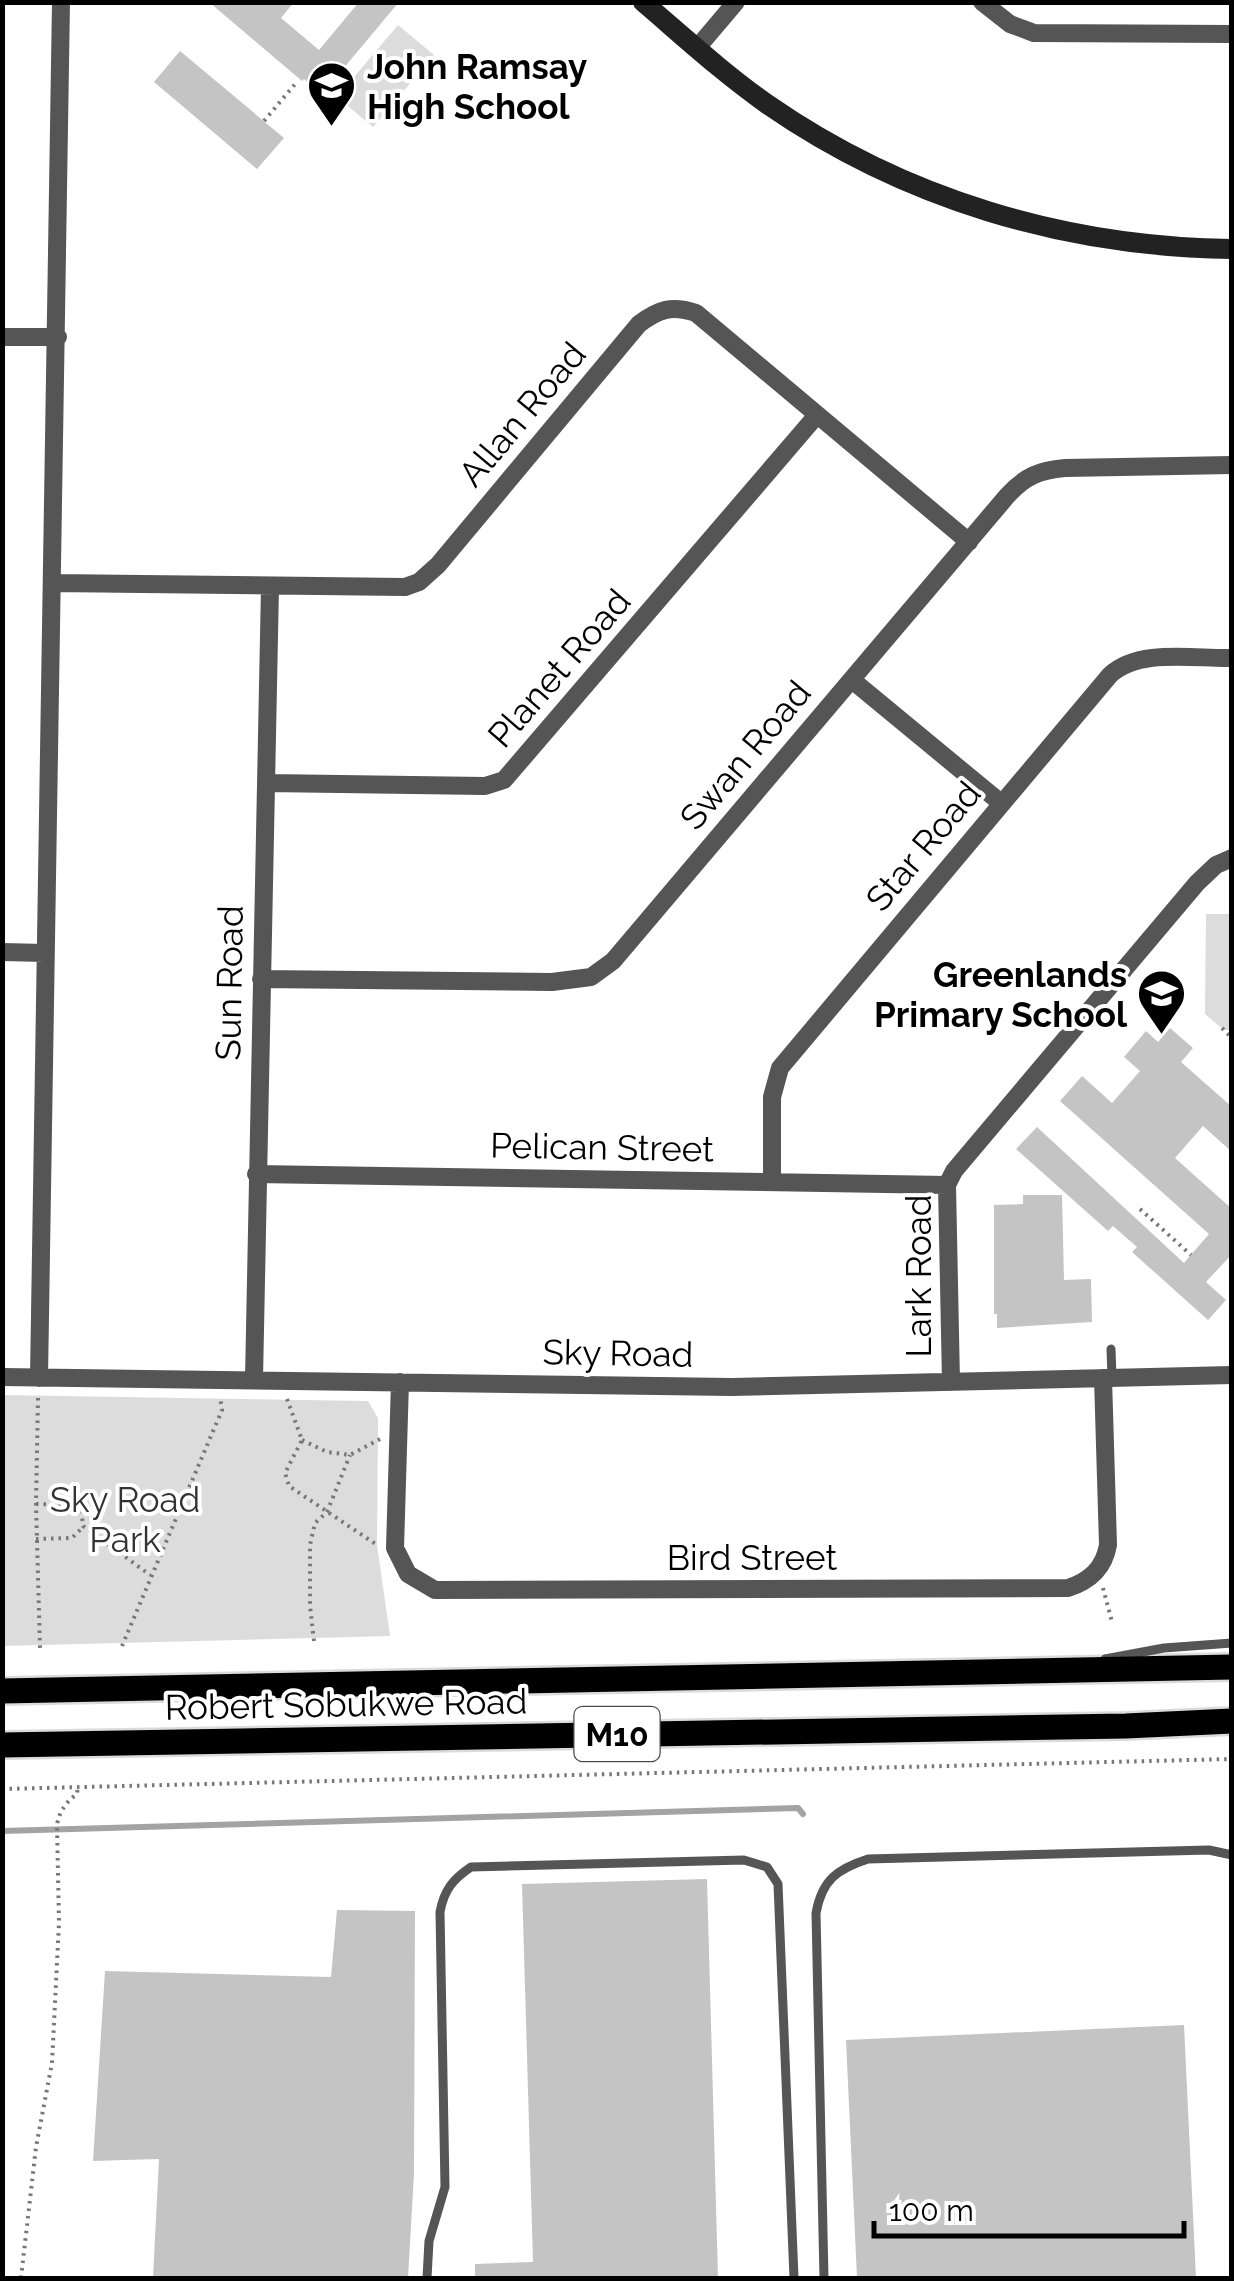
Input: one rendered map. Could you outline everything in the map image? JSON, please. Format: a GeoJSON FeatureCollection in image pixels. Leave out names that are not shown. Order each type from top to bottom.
{"type":"FeatureCollection","features":[{"type":"Feature","properties":{"kind":"main road","name":"Robert Sobukwe Road"},"geometry":{"type":"LineString","coordinates":[[2,1691],[1232,1667]]}},
{"type":"Feature","properties":{"kind":"main road","name":"Robert Sobukwe Road"},"geometry":{"type":"LineString","coordinates":[[2,1745],[1232,1721]]}},
{"type":"Feature","properties":{"kind":"street"},"geometry":{"type":"LineString","coordinates":[[38,1384],[62,2]]}},
{"type":"Feature","properties":{"kind":"street"},"geometry":{"type":"LineString","coordinates":[[643,2],[768,104],[884,172],[944,197],[1067,233],[1232,250]]}},
{"type":"Feature","properties":{"kind":"street"},"geometry":{"type":"LineString","coordinates":[[697,48],[736,2]]}},
{"type":"Feature","properties":{"kind":"street"},"geometry":{"type":"LineString","coordinates":[[982,2],[1010,24],[1034,33],[1232,34]]}},
{"type":"Feature","properties":{"kind":"street","name":"Allan Road"},"geometry":{"type":"LineString","coordinates":[[53,583],[405,588],[419,582],[640,324],[673,307],[696,313],[969,542]]}},
{"type":"Feature","properties":{"kind":"street"},"geometry":{"type":"LineString","coordinates":[[2,337],[58,337]]}},
{"type":"Feature","properties":{"kind":"street","name":"Planet Road"},"geometry":{"type":"LineString","coordinates":[[266,782],[485,786],[504,780],[817,415]]}},
{"type":"Feature","properties":{"kind":"street","name":"Swan Road"},"geometry":{"type":"LineString","coordinates":[[262,978],[552,982],[591,977],[614,961],[1016,486],[1045,470],[1232,465]]}},
{"type":"Feature","properties":{"kind":"street","name":"Sun Road"},"geometry":{"type":"LineString","coordinates":[[254,1379],[270,588]]}},
{"type":"Feature","properties":{"kind":"street","name":"Star Road"},"geometry":{"type":"LineString","coordinates":[[772,1182],[772,1096],[780,1068],[1118,667],[1137,660],[1232,658]]}},
{"type":"Feature","properties":{"kind":"street"},"geometry":{"type":"LineString","coordinates":[[852,680],[1001,804]]}},
{"type":"Feature","properties":{"kind":"street","name":"Lark Road"},"geometry":{"type":"LineString","coordinates":[[951,1382],[947,1185],[966,1153],[1184,898],[1208,872],[1232,858]]}},
{"type":"Feature","properties":{"kind":"street"},"geometry":{"type":"LineString","coordinates":[[2,952],[45,952]]}},
{"type":"Feature","properties":{"kind":"street","name":"Pelican Street"},"geometry":{"type":"LineString","coordinates":[[256,1174],[947,1185]]}},
{"type":"Feature","properties":{"kind":"street","name":"Sky Road"},"geometry":{"type":"LineString","coordinates":[[2,1378],[38,1384],[254,1379],[732,1387],[1232,1375]]}},
{"type":"Feature","properties":{"kind":"street"},"geometry":{"type":"LineString","coordinates":[[1098,1570],[1108,1544],[1108,1378]]}},
{"type":"Feature","properties":{"kind":"street"},"geometry":{"type":"LineString","coordinates":[[394,1548],[400,1382]]}},
{"type":"Feature","properties":{"kind":"street","name":"Bird Street"},"geometry":{"type":"LineString","coordinates":[[394,1548],[408,1574],[435,1590],[1068,1588],[1098,1570]]}},
{"type":"Feature","properties":{"kind":"lane"},"geometry":{"type":"LineString","coordinates":[[1108,1378],[1111,1349]]}},
{"type":"Feature","properties":{"kind":"lane"},"geometry":{"type":"LineString","coordinates":[[1048,1670],[1164,1648],[1232,1643]]}},
{"type":"Feature","properties":{"kind":"lane"},"geometry":{"type":"LineString","coordinates":[[824,2278],[816,1913],[828,1878],[868,1859],[1209,1850],[1232,1855]]}},
{"type":"Feature","properties":{"kind":"lane"},"geometry":{"type":"LineString","coordinates":[[426,2278],[429,2241],[446,2187],[440,1912],[451,1883],[471,1867],[744,1860],[767,1867],[778,1884],[794,2278]]}},
{"type":"Feature","properties":{"kind":"path"},"geometry":{"type":"LineString","coordinates":[[264,121],[296,83]]}},
{"type":"Feature","properties":{"kind":"path"},"geometry":{"type":"LineString","coordinates":[[1222,1028],[1232,1038]]}},
{"type":"Feature","properties":{"kind":"path"},"geometry":{"type":"LineString","coordinates":[[1140,1209],[1191,1255]]}},
{"type":"Feature","properties":{"kind":"path"},"geometry":{"type":"LineString","coordinates":[[122,1646],[222,1410],[218,1379]]}},
{"type":"Feature","properties":{"kind":"path"},"geometry":{"type":"LineString","coordinates":[[283,1380],[302,1440],[285,1472],[289,1486],[381,1548],[394,1548]]}},
{"type":"Feature","properties":{"kind":"path"},"geometry":{"type":"LineString","coordinates":[[38,1384],[36,1539],[40,1648]]}},
{"type":"Feature","properties":{"kind":"path"},"geometry":{"type":"LineString","coordinates":[[302,1440],[328,1452],[350,1455],[382,1438],[399,1436]]}},
{"type":"Feature","properties":{"kind":"path"},"geometry":{"type":"LineString","coordinates":[[314,1640],[310,1545],[316,1523],[327,1512],[350,1455]]}},
{"type":"Feature","properties":{"kind":"path"},"geometry":{"type":"LineString","coordinates":[[36,1504],[70,1506],[82,1517],[83,1526],[150,1575]]}},
{"type":"Feature","properties":{"kind":"path"},"geometry":{"type":"LineString","coordinates":[[36,1539],[72,1538],[83,1526]]}},
{"type":"Feature","properties":{"kind":"path"},"geometry":{"type":"LineString","coordinates":[[1098,1570],[1112,1622]]}},
{"type":"Feature","properties":{"kind":"path"},"geometry":{"type":"LineString","coordinates":[[2,1789],[1232,1759]]}},
{"type":"Feature","properties":{"kind":"path"},"geometry":{"type":"LineString","coordinates":[[21,2278],[36,2147],[52,2063],[59,1922],[59,1816],[68,1800],[77,1794],[78,1786]]}},
{"type":"Feature","properties":{"kind":"green space"},"geometry":{"type":"Polygon","coordinates":[[[398,25],[434,55],[373,127],[337,97],[398,25]]]}},
{"type":"Feature","properties":{"kind":"green space"},"geometry":{"type":"Polygon","coordinates":[[[1206,914],[1231,914],[1231,1030],[1224,1030],[1205,1014],[1206,914]]]}},
{"type":"Feature","properties":{"kind":"green space","name":"Sky Road Park"},"geometry":{"type":"Polygon","coordinates":[[[2,1395],[368,1401],[378,1418],[377,1545],[390,1636],[3,1646],[2,1395]]]}},
{"type":"Feature","properties":{"kind":"building"},"geometry":{"type":"Polygon","coordinates":[[[209,2],[294,2],[281,18],[319,50],[359,2],[399,2],[322,94],[209,2]]]}},
{"type":"Feature","properties":{"kind":"building"},"geometry":{"type":"Polygon","coordinates":[[[180,51],[284,138],[257,169],[154,82],[180,51]]]}},
{"type":"Feature","properties":{"kind":"building"},"geometry":{"type":"Polygon","coordinates":[[[1170,1028],[1193,1048],[1181,1062],[1232,1107],[1232,1152],[1203,1126],[1175,1158],[1232,1209],[1232,1254],[1206,1282],[1226,1300],[1208,1320],[1132,1252],[1137,1247],[1113,1226],[1108,1231],[1016,1149],[1037,1127],[1184,1263],[1209,1234],[1060,1101],[1082,1076],[1112,1103],[1140,1071],[1124,1057],[1146,1031],[1158,1042],[1170,1028]]]}},
{"type":"Feature","properties":{"kind":"building"},"geometry":{"type":"Polygon","coordinates":[[[1023,1195],[1062,1195],[1064,1280],[1091,1279],[1092,1322],[997,1328],[994,1205],[1023,1204],[1023,1195]]]}},
{"type":"Feature","properties":{"kind":"building"},"geometry":{"type":"Polygon","coordinates":[[[707,1879],[718,2278],[475,2278],[475,2264],[533,2262],[522,1884],[707,1879]]]}},
{"type":"Feature","properties":{"kind":"building"},"geometry":{"type":"Polygon","coordinates":[[[337,1910],[415,1911],[414,2173],[408,2278],[153,2278],[159,2159],[93,2161],[105,1971],[331,1977],[337,1910]]]}},
{"type":"Feature","properties":{"kind":"building"},"geometry":{"type":"Polygon","coordinates":[[[1184,2025],[1196,2278],[857,2278],[846,2040],[1184,2025]]]}},
{"type":"Feature","properties":{"kind":"waterway"},"geometry":{"type":"LineString","coordinates":[[2,1831],[798,1808],[803,1814]]}},
{"type":"Feature","properties":{"kind":"place","name":"John Ramsay High School"},"geometry":{"type":"Point","coordinates":[332,128]}},
{"type":"Feature","properties":{"kind":"place","name":"Greenlands Primary School"},"geometry":{"type":"Point","coordinates":[1162,1036]}}]}
